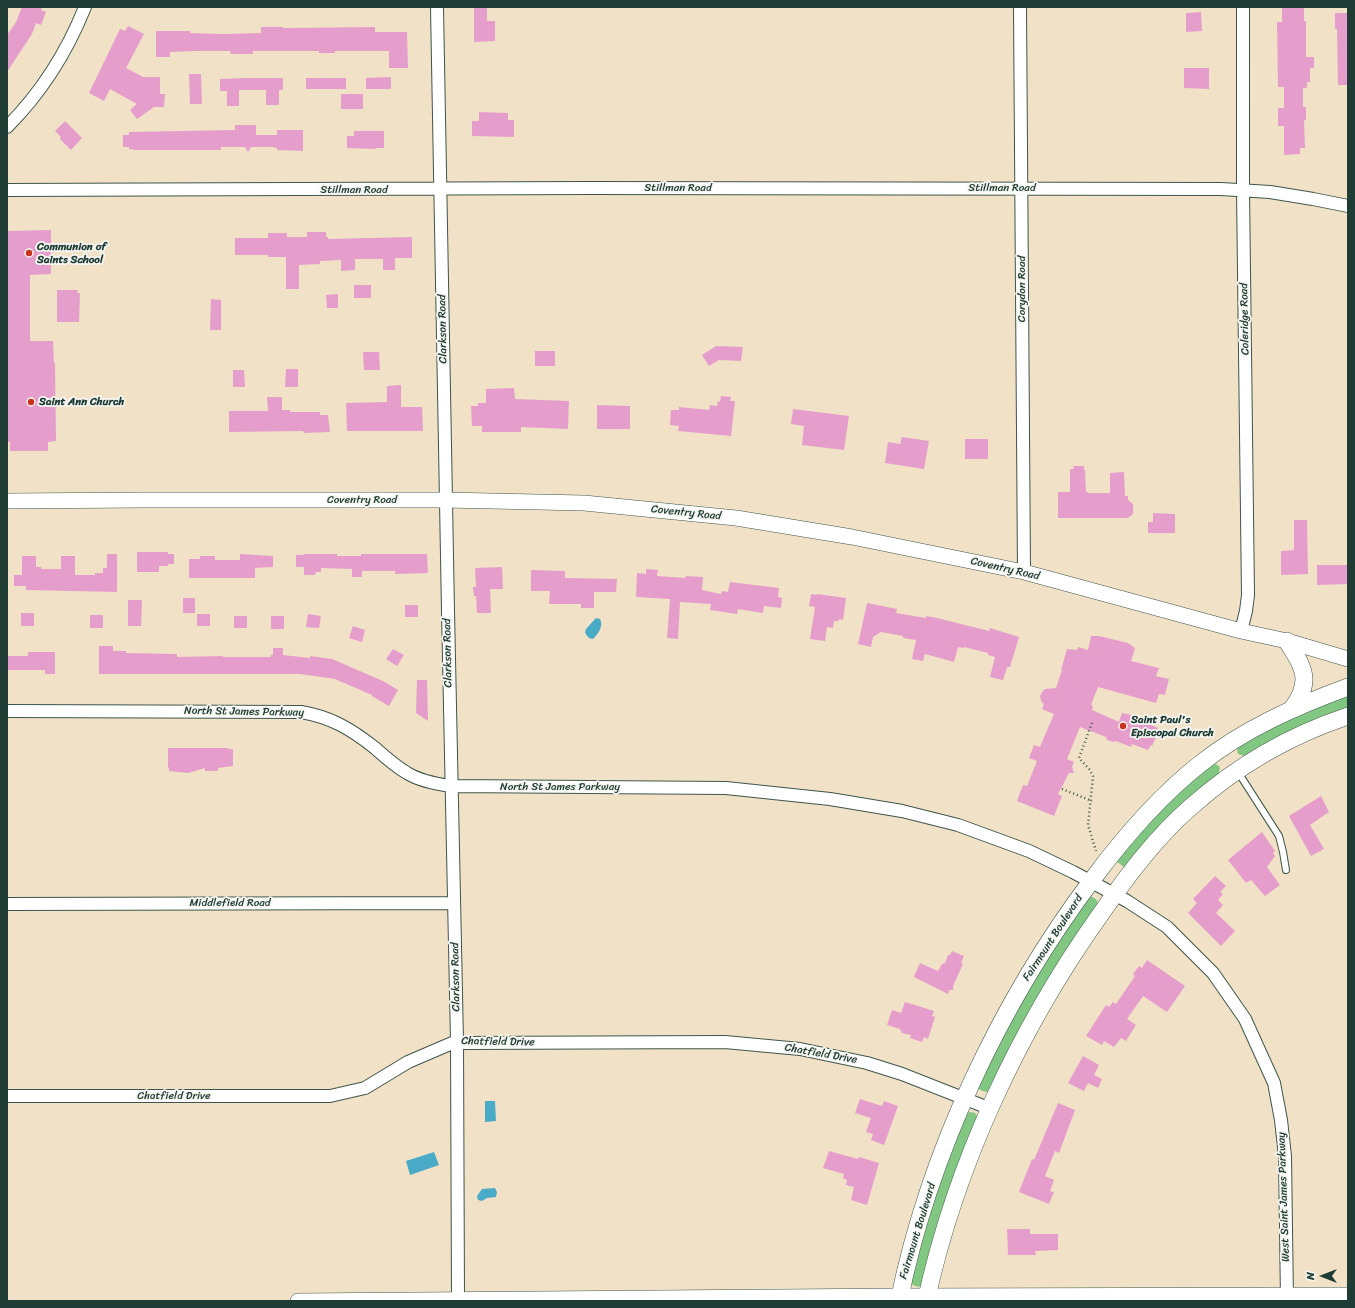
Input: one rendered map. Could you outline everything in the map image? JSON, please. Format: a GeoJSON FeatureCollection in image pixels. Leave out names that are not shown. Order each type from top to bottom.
{"type":"FeatureCollection","features":[{"type":"Feature","properties":{"kind":"main road"},"geometry":{"type":"LineString","coordinates":[[1287,641],[1301,664],[1305,679],[1302,693],[1291,710]]}},
{"type":"Feature","properties":{"kind":"main road","name":"Fairmount Boulevard"},"geometry":{"type":"LineString","coordinates":[[899,1298],[923,1210],[965,1098],[1022,985],[1059,927],[1091,882],[1120,843],[1146,814],[1171,788],[1200,764],[1258,726],[1291,710],[1348,687]]}},
{"type":"Feature","properties":{"kind":"main road"},"geometry":{"type":"LineString","coordinates":[[927,1298],[939,1249],[972,1151],[1016,1053],[1040,1008],[1078,946],[1115,894],[1152,847],[1175,822],[1210,791],[1237,770],[1269,751],[1307,732],[1348,716]]}},
{"type":"Feature","properties":{"kind":"main road"},"geometry":{"type":"LineString","coordinates":[[1223,748],[1237,770]]}},
{"type":"Feature","properties":{"kind":"street"},"geometry":{"type":"LineString","coordinates":[[7,127],[38,93],[50,76],[74,33],[84,7]]}},
{"type":"Feature","properties":{"kind":"street","name":"Clarkson Road"},"geometry":{"type":"LineString","coordinates":[[437,7],[445,500],[457,1041],[458,1300]]}},
{"type":"Feature","properties":{"kind":"street","name":"Corydon Road"},"geometry":{"type":"LineString","coordinates":[[1020,7],[1024,572]]}},
{"type":"Feature","properties":{"kind":"street","name":"Coleridge Road"},"geometry":{"type":"LineString","coordinates":[[1241,631],[1248,595],[1243,7]]}},
{"type":"Feature","properties":{"kind":"street","name":"Stillman Road"},"geometry":{"type":"LineString","coordinates":[[7,190],[1022,188],[1244,190],[1277,193],[1348,206]]}},
{"type":"Feature","properties":{"kind":"street","name":"Coventry Road"},"geometry":{"type":"LineString","coordinates":[[7,502],[445,500],[584,503],[736,518],[852,537],[1024,572],[1241,631],[1287,641],[1348,659]]}},
{"type":"Feature","properties":{"kind":"street","name":"North St James Parkway"},"geometry":{"type":"LineString","coordinates":[[7,711],[301,712],[325,717],[345,726],[407,773],[424,781],[451,786],[726,788],[830,799],[902,811],[958,825],[1028,851],[1115,894]]}},
{"type":"Feature","properties":{"kind":"street","name":"West Saint James Parkway"},"geometry":{"type":"LineString","coordinates":[[1115,894],[1167,927],[1213,973],[1245,1020],[1274,1083],[1281,1120],[1285,1156],[1287,1298]]}},
{"type":"Feature","properties":{"kind":"street","name":"Middlefield Road"},"geometry":{"type":"LineString","coordinates":[[7,904],[454,903]]}},
{"type":"Feature","properties":{"kind":"street","name":"Chatfield Drive"},"geometry":{"type":"LineString","coordinates":[[7,1096],[330,1096],[365,1088],[408,1062],[457,1041],[461,1043],[725,1042],[800,1048],[867,1062],[991,1109]]}},
{"type":"Feature","properties":{"kind":"street"},"geometry":{"type":"LineString","coordinates":[[298,1301],[1287,1298],[1348,1295]]}},
{"type":"Feature","properties":{"kind":"lane"},"geometry":{"type":"LineString","coordinates":[[1237,770],[1279,836],[1286,870]]}},
{"type":"Feature","properties":{"kind":"path"},"geometry":{"type":"LineString","coordinates":[[1092,723],[1079,758],[1093,776],[1092,801],[1088,825],[1096,850]]}},
{"type":"Feature","properties":{"kind":"path"},"geometry":{"type":"LineString","coordinates":[[1062,789],[1092,801]]}},
{"type":"Feature","properties":{"kind":"green space"},"geometry":{"type":"Polygon","coordinates":[[[1348,695],[1348,709],[1245,756],[1238,754],[1237,750],[1239,746],[1259,733],[1348,695]]]}},
{"type":"Feature","properties":{"kind":"green space"},"geometry":{"type":"Polygon","coordinates":[[[1216,764],[1220,767],[1218,776],[1125,868],[1115,860],[1175,793],[1211,765],[1216,764]]]}},
{"type":"Feature","properties":{"kind":"green space"},"geometry":{"type":"Polygon","coordinates":[[[1090,896],[1096,899],[1098,903],[1097,907],[991,1089],[987,1092],[982,1091],[979,1089],[979,1085],[1034,977],[1090,896]]]}},
{"type":"Feature","properties":{"kind":"green space"},"geometry":{"type":"Polygon","coordinates":[[[970,1112],[975,1113],[978,1117],[924,1283],[919,1287],[910,1283],[921,1237],[965,1114],[970,1112]]]}},
{"type":"Feature","properties":{"kind":"water"},"geometry":{"type":"Polygon","coordinates":[[[596,618],[600,619],[601,627],[593,639],[589,638],[585,633],[586,629],[596,618]]]}},
{"type":"Feature","properties":{"kind":"water"},"geometry":{"type":"Polygon","coordinates":[[[485,1101],[495,1101],[496,1121],[485,1122],[485,1101]]]}},
{"type":"Feature","properties":{"kind":"water"},"geometry":{"type":"Polygon","coordinates":[[[434,1152],[439,1165],[410,1175],[406,1161],[434,1152]]]}},
{"type":"Feature","properties":{"kind":"water"},"geometry":{"type":"Polygon","coordinates":[[[495,1188],[497,1192],[496,1197],[487,1198],[482,1201],[478,1200],[477,1196],[482,1189],[495,1188]]]}},
{"type":"Feature","properties":{"kind":"building"},"geometry":{"type":"Polygon","coordinates":[[[22,7],[42,7],[41,10],[46,12],[41,25],[36,23],[32,34],[7,72],[7,35],[16,22],[22,7]]]}},
{"type":"Feature","properties":{"kind":"building"},"geometry":{"type":"Polygon","coordinates":[[[474,7],[487,7],[487,21],[495,21],[495,41],[474,42],[474,7]]]}},
{"type":"Feature","properties":{"kind":"building"},"geometry":{"type":"Polygon","coordinates":[[[1282,7],[1304,7],[1304,21],[1306,21],[1306,57],[1314,57],[1314,68],[1310,68],[1310,82],[1307,82],[1307,88],[1303,88],[1303,107],[1306,107],[1306,120],[1304,120],[1305,148],[1300,148],[1300,154],[1284,155],[1284,126],[1278,126],[1278,108],[1284,108],[1284,87],[1278,87],[1277,22],[1282,22],[1282,7]]]}},
{"type":"Feature","properties":{"kind":"building"},"geometry":{"type":"Polygon","coordinates":[[[1201,12],[1202,31],[1186,32],[1186,13],[1201,12]]]}},
{"type":"Feature","properties":{"kind":"building"},"geometry":{"type":"Polygon","coordinates":[[[1335,13],[1348,13],[1348,85],[1338,85],[1337,29],[1335,29],[1335,13]]]}},
{"type":"Feature","properties":{"kind":"building"},"geometry":{"type":"Polygon","coordinates":[[[128,26],[144,34],[126,68],[143,77],[160,77],[160,94],[165,94],[164,107],[154,107],[137,119],[130,110],[137,104],[110,89],[104,101],[89,93],[120,29],[125,31],[128,26]]]}},
{"type":"Feature","properties":{"kind":"building"},"geometry":{"type":"Polygon","coordinates":[[[261,27],[375,27],[375,32],[407,32],[408,68],[389,68],[389,51],[335,51],[335,53],[319,53],[319,51],[253,51],[253,54],[231,54],[230,51],[195,51],[170,52],[170,57],[156,57],[156,31],[190,31],[190,33],[223,34],[261,33],[261,27]]]}},
{"type":"Feature","properties":{"kind":"building"},"geometry":{"type":"Polygon","coordinates":[[[1184,68],[1209,68],[1209,89],[1184,88],[1184,68]]]}},
{"type":"Feature","properties":{"kind":"building"},"geometry":{"type":"Polygon","coordinates":[[[189,74],[201,74],[202,104],[190,104],[189,74]]]}},
{"type":"Feature","properties":{"kind":"building"},"geometry":{"type":"Polygon","coordinates":[[[391,77],[391,89],[366,89],[366,78],[391,77]]]}},
{"type":"Feature","properties":{"kind":"building"},"geometry":{"type":"Polygon","coordinates":[[[283,78],[283,90],[279,90],[279,105],[266,105],[266,90],[239,90],[239,106],[227,106],[227,91],[220,91],[220,79],[283,78]]]}},
{"type":"Feature","properties":{"kind":"building"},"geometry":{"type":"Polygon","coordinates":[[[306,78],[346,78],[346,89],[306,89],[306,78]]]}},
{"type":"Feature","properties":{"kind":"building"},"geometry":{"type":"Polygon","coordinates":[[[341,94],[363,94],[363,109],[341,109],[341,94]]]}},
{"type":"Feature","properties":{"kind":"building"},"geometry":{"type":"Polygon","coordinates":[[[479,112],[508,113],[508,120],[514,120],[514,137],[472,136],[472,121],[479,121],[479,112]]]}},
{"type":"Feature","properties":{"kind":"building"},"geometry":{"type":"Polygon","coordinates":[[[65,121],[82,138],[71,150],[60,139],[61,137],[55,131],[65,121]]]}},
{"type":"Feature","properties":{"kind":"building"},"geometry":{"type":"Polygon","coordinates":[[[235,125],[256,125],[256,135],[277,135],[277,130],[303,130],[303,151],[277,150],[277,148],[272,147],[251,147],[248,152],[245,147],[221,147],[221,150],[135,150],[129,149],[129,147],[123,147],[123,135],[129,135],[129,132],[235,130],[235,125]]]}},
{"type":"Feature","properties":{"kind":"building"},"geometry":{"type":"Polygon","coordinates":[[[354,131],[384,131],[384,148],[347,148],[347,136],[354,136],[354,131]]]}},
{"type":"Feature","properties":{"kind":"building"},"geometry":{"type":"Polygon","coordinates":[[[51,230],[51,274],[30,275],[30,341],[53,341],[55,363],[56,441],[48,442],[48,451],[10,451],[10,442],[7,442],[7,231],[51,230]]]}},
{"type":"Feature","properties":{"kind":"building"},"geometry":{"type":"Polygon","coordinates":[[[307,232],[326,232],[326,237],[328,237],[328,239],[412,237],[412,258],[395,258],[395,270],[383,270],[383,259],[355,259],[355,270],[341,271],[341,260],[320,261],[320,264],[299,265],[299,289],[286,289],[286,257],[268,257],[268,255],[235,255],[235,238],[268,238],[268,233],[287,233],[287,237],[307,237],[307,232]]]}},
{"type":"Feature","properties":{"kind":"building"},"geometry":{"type":"Polygon","coordinates":[[[354,285],[371,285],[371,298],[354,298],[354,285]]]}},
{"type":"Feature","properties":{"kind":"building"},"geometry":{"type":"Polygon","coordinates":[[[57,290],[78,290],[77,293],[80,293],[79,322],[57,322],[57,290]]]}},
{"type":"Feature","properties":{"kind":"building"},"geometry":{"type":"Polygon","coordinates":[[[338,294],[338,308],[327,308],[326,295],[338,294]]]}},
{"type":"Feature","properties":{"kind":"building"},"geometry":{"type":"Polygon","coordinates":[[[211,299],[221,300],[221,330],[210,330],[211,299]]]}},
{"type":"Feature","properties":{"kind":"building"},"geometry":{"type":"Polygon","coordinates":[[[716,346],[743,347],[741,361],[719,360],[709,366],[702,355],[716,346]]]}},
{"type":"Feature","properties":{"kind":"building"},"geometry":{"type":"Polygon","coordinates":[[[535,351],[555,351],[555,366],[535,366],[535,351]]]}},
{"type":"Feature","properties":{"kind":"building"},"geometry":{"type":"Polygon","coordinates":[[[363,352],[379,352],[380,370],[364,370],[363,352]]]}},
{"type":"Feature","properties":{"kind":"building"},"geometry":{"type":"Polygon","coordinates":[[[286,369],[298,369],[298,387],[285,387],[286,369]]]}},
{"type":"Feature","properties":{"kind":"building"},"geometry":{"type":"Polygon","coordinates":[[[233,370],[244,370],[245,387],[233,387],[233,370]]]}},
{"type":"Feature","properties":{"kind":"building"},"geometry":{"type":"Polygon","coordinates":[[[401,385],[401,407],[422,407],[423,431],[347,431],[346,403],[387,402],[387,386],[401,385]]]}},
{"type":"Feature","properties":{"kind":"building"},"geometry":{"type":"Polygon","coordinates":[[[514,388],[515,399],[569,401],[568,429],[521,427],[521,432],[482,432],[482,426],[472,426],[471,406],[478,406],[478,403],[486,403],[486,389],[514,388]]]}},
{"type":"Feature","properties":{"kind":"building"},"geometry":{"type":"Polygon","coordinates":[[[721,396],[731,397],[730,401],[735,401],[731,436],[678,431],[679,426],[670,425],[671,410],[679,410],[679,407],[709,410],[710,405],[717,406],[718,401],[720,402],[721,396]]]}},
{"type":"Feature","properties":{"kind":"building"},"geometry":{"type":"Polygon","coordinates":[[[267,397],[282,397],[282,410],[290,410],[290,412],[320,412],[320,415],[328,415],[330,432],[229,432],[229,411],[268,411],[267,397]]]}},
{"type":"Feature","properties":{"kind":"building"},"geometry":{"type":"Polygon","coordinates":[[[597,405],[630,406],[630,429],[597,429],[597,405]]]}},
{"type":"Feature","properties":{"kind":"building"},"geometry":{"type":"Polygon","coordinates":[[[793,409],[849,416],[844,450],[802,445],[804,426],[791,424],[793,409]]]}},
{"type":"Feature","properties":{"kind":"building"},"geometry":{"type":"Polygon","coordinates":[[[902,437],[929,441],[924,469],[885,463],[888,442],[900,444],[902,437]]]}},
{"type":"Feature","properties":{"kind":"building"},"geometry":{"type":"Polygon","coordinates":[[[965,439],[988,439],[988,459],[965,459],[965,439]]]}},
{"type":"Feature","properties":{"kind":"building"},"geometry":{"type":"Polygon","coordinates":[[[1073,466],[1084,466],[1086,492],[1088,493],[1110,493],[1110,473],[1124,472],[1125,496],[1128,496],[1128,500],[1133,504],[1133,514],[1128,518],[1058,518],[1058,492],[1070,492],[1070,469],[1074,469],[1073,466]]]}},
{"type":"Feature","properties":{"kind":"building"},"geometry":{"type":"Polygon","coordinates":[[[1153,513],[1175,514],[1175,533],[1148,533],[1148,522],[1153,522],[1153,513]]]}},
{"type":"Feature","properties":{"kind":"building"},"geometry":{"type":"Polygon","coordinates":[[[1294,520],[1307,520],[1308,574],[1281,575],[1281,551],[1294,550],[1294,520]]]}},
{"type":"Feature","properties":{"kind":"building"},"geometry":{"type":"Polygon","coordinates":[[[137,552],[168,552],[168,554],[174,554],[174,564],[159,566],[159,572],[137,572],[137,552]]]}},
{"type":"Feature","properties":{"kind":"building"},"geometry":{"type":"Polygon","coordinates":[[[107,554],[117,554],[117,592],[26,590],[26,586],[14,586],[14,575],[22,575],[22,556],[36,556],[36,567],[41,567],[41,569],[61,569],[61,556],[75,556],[75,575],[95,575],[95,573],[103,573],[103,568],[107,568],[107,554]]]}},
{"type":"Feature","properties":{"kind":"building"},"geometry":{"type":"Polygon","coordinates":[[[240,554],[273,556],[273,567],[255,568],[255,578],[189,578],[189,559],[200,559],[200,556],[215,556],[215,560],[240,560],[240,554]]]}},
{"type":"Feature","properties":{"kind":"building"},"geometry":{"type":"Polygon","coordinates":[[[361,554],[427,554],[428,573],[395,574],[395,571],[362,571],[362,577],[352,577],[352,569],[321,568],[321,572],[316,572],[315,575],[304,575],[304,567],[296,567],[296,555],[361,556],[361,554]]]}},
{"type":"Feature","properties":{"kind":"building"},"geometry":{"type":"Polygon","coordinates":[[[1317,565],[1348,565],[1348,584],[1317,585],[1317,565]]]}},
{"type":"Feature","properties":{"kind":"building"},"geometry":{"type":"Polygon","coordinates":[[[502,567],[503,589],[490,589],[491,613],[477,613],[476,596],[474,596],[473,587],[476,587],[475,568],[502,567]]]}},
{"type":"Feature","properties":{"kind":"building"},"geometry":{"type":"Polygon","coordinates":[[[646,569],[658,570],[657,576],[685,578],[686,576],[703,577],[702,590],[721,594],[722,591],[728,592],[730,582],[779,588],[778,597],[782,598],[781,608],[764,606],[763,613],[738,609],[737,614],[710,610],[711,604],[680,602],[678,639],[667,638],[670,599],[636,597],[637,573],[646,574],[646,569]]]}},
{"type":"Feature","properties":{"kind":"building"},"geometry":{"type":"Polygon","coordinates":[[[531,570],[565,571],[565,578],[617,579],[616,592],[594,592],[594,608],[581,608],[581,604],[549,604],[550,591],[531,591],[531,570]]]}},
{"type":"Feature","properties":{"kind":"building"},"geometry":{"type":"Polygon","coordinates":[[[811,594],[846,598],[843,620],[839,619],[839,621],[834,621],[833,628],[827,627],[825,641],[810,639],[815,607],[809,606],[811,594]]]}},
{"type":"Feature","properties":{"kind":"building"},"geometry":{"type":"Polygon","coordinates":[[[183,598],[195,598],[195,613],[183,613],[183,598]]]}},
{"type":"Feature","properties":{"kind":"building"},"geometry":{"type":"Polygon","coordinates":[[[128,600],[142,600],[141,626],[128,626],[128,600]]]}},
{"type":"Feature","properties":{"kind":"building"},"geometry":{"type":"Polygon","coordinates":[[[867,603],[897,609],[896,613],[926,618],[926,616],[937,618],[989,631],[990,628],[1019,637],[1010,667],[1007,667],[1003,680],[990,677],[995,657],[988,655],[988,653],[964,647],[958,647],[954,662],[925,654],[923,661],[912,659],[916,640],[881,632],[873,637],[871,647],[858,644],[867,603]]]}},
{"type":"Feature","properties":{"kind":"building"},"geometry":{"type":"Polygon","coordinates":[[[405,605],[418,605],[418,617],[405,617],[405,605]]]}},
{"type":"Feature","properties":{"kind":"building"},"geometry":{"type":"Polygon","coordinates":[[[21,613],[34,613],[34,626],[21,626],[21,613]]]}},
{"type":"Feature","properties":{"kind":"building"},"geometry":{"type":"Polygon","coordinates":[[[197,614],[210,614],[210,626],[197,626],[197,614]]]}},
{"type":"Feature","properties":{"kind":"building"},"geometry":{"type":"Polygon","coordinates":[[[308,614],[321,616],[319,628],[306,627],[308,614]]]}},
{"type":"Feature","properties":{"kind":"building"},"geometry":{"type":"Polygon","coordinates":[[[90,615],[103,615],[103,628],[90,628],[90,615]]]}},
{"type":"Feature","properties":{"kind":"building"},"geometry":{"type":"Polygon","coordinates":[[[234,616],[247,616],[247,628],[234,628],[234,616]]]}},
{"type":"Feature","properties":{"kind":"building"},"geometry":{"type":"Polygon","coordinates":[[[271,616],[284,616],[284,629],[271,629],[271,616]]]}},
{"type":"Feature","properties":{"kind":"building"},"geometry":{"type":"Polygon","coordinates":[[[353,626],[365,630],[362,642],[349,638],[353,626]]]}},
{"type":"Feature","properties":{"kind":"building","name":"Saint Paul's Episcopal Church"},"geometry":{"type":"Polygon","coordinates":[[[1091,636],[1099,636],[1128,643],[1135,648],[1131,661],[1159,668],[1156,676],[1169,679],[1165,695],[1159,694],[1156,703],[1098,687],[1091,705],[1093,706],[1092,710],[1119,722],[1122,713],[1150,719],[1149,724],[1158,728],[1155,735],[1157,735],[1152,746],[1151,745],[1148,750],[1132,744],[1131,747],[1116,741],[1114,742],[1107,740],[1106,737],[1080,727],[1067,759],[1074,762],[1072,767],[1074,773],[1069,773],[1058,794],[1062,796],[1054,816],[1017,801],[1023,785],[1027,786],[1037,761],[1029,758],[1034,745],[1040,747],[1054,714],[1042,709],[1044,704],[1041,701],[1040,696],[1045,689],[1056,688],[1067,649],[1077,650],[1078,647],[1088,650],[1091,636]]]}},
{"type":"Feature","properties":{"kind":"building"},"geometry":{"type":"Polygon","coordinates":[[[99,646],[113,646],[113,651],[126,651],[126,653],[177,654],[177,657],[271,657],[271,655],[273,655],[273,648],[283,648],[283,655],[310,658],[310,656],[332,659],[383,681],[398,690],[389,706],[372,695],[335,679],[300,674],[99,674],[99,646]]]}},
{"type":"Feature","properties":{"kind":"building"},"geometry":{"type":"Polygon","coordinates":[[[393,649],[404,655],[397,666],[386,659],[393,649]]]}},
{"type":"Feature","properties":{"kind":"building"},"geometry":{"type":"Polygon","coordinates":[[[28,652],[55,652],[55,674],[45,674],[45,670],[7,670],[7,656],[28,656],[28,652]]]}},
{"type":"Feature","properties":{"kind":"building"},"geometry":{"type":"Polygon","coordinates":[[[417,680],[427,680],[428,721],[416,713],[417,680]]]}},
{"type":"Feature","properties":{"kind":"building"},"geometry":{"type":"Polygon","coordinates":[[[168,748],[233,749],[233,766],[218,768],[218,771],[205,771],[205,768],[188,773],[169,771],[168,748]]]}},
{"type":"Feature","properties":{"kind":"building"},"geometry":{"type":"Polygon","coordinates":[[[1321,796],[1329,812],[1310,825],[1324,849],[1311,856],[1289,816],[1321,796]]]}},
{"type":"Feature","properties":{"kind":"building"},"geometry":{"type":"Polygon","coordinates":[[[1262,832],[1275,851],[1273,853],[1275,856],[1267,867],[1280,885],[1265,896],[1251,880],[1246,883],[1228,860],[1262,832]]]}},
{"type":"Feature","properties":{"kind":"building"},"geometry":{"type":"Polygon","coordinates":[[[1215,876],[1226,886],[1220,892],[1223,894],[1218,900],[1223,905],[1216,913],[1235,931],[1221,946],[1188,913],[1197,903],[1193,899],[1215,876]]]}},
{"type":"Feature","properties":{"kind":"building"},"geometry":{"type":"Polygon","coordinates":[[[952,951],[964,956],[961,963],[963,964],[953,986],[953,990],[949,990],[948,994],[914,977],[920,963],[938,971],[952,951]]]}},
{"type":"Feature","properties":{"kind":"building"},"geometry":{"type":"Polygon","coordinates":[[[1147,960],[1185,986],[1167,1012],[1143,996],[1127,1019],[1136,1025],[1126,1041],[1121,1038],[1114,1047],[1104,1041],[1102,1045],[1086,1036],[1106,1005],[1109,1007],[1113,1002],[1116,1004],[1135,976],[1133,974],[1139,966],[1142,968],[1147,960]]]}},
{"type":"Feature","properties":{"kind":"building"},"geometry":{"type":"Polygon","coordinates":[[[905,1002],[934,1011],[932,1016],[935,1017],[928,1039],[924,1037],[922,1042],[910,1038],[911,1035],[902,1033],[900,1029],[887,1025],[892,1010],[901,1013],[905,1002]]]}},
{"type":"Feature","properties":{"kind":"building"},"geometry":{"type":"Polygon","coordinates":[[[1083,1056],[1099,1065],[1094,1075],[1102,1079],[1098,1088],[1088,1083],[1084,1091],[1068,1083],[1083,1056]]]}},
{"type":"Feature","properties":{"kind":"building"},"geometry":{"type":"Polygon","coordinates":[[[860,1099],[882,1106],[884,1101],[898,1106],[884,1145],[871,1140],[873,1134],[866,1132],[871,1118],[855,1113],[860,1099]]]}},
{"type":"Feature","properties":{"kind":"building"},"geometry":{"type":"Polygon","coordinates":[[[1058,1103],[1075,1110],[1059,1153],[1055,1151],[1045,1176],[1054,1180],[1050,1191],[1054,1192],[1049,1204],[1019,1192],[1032,1159],[1034,1160],[1058,1103]]]}},
{"type":"Feature","properties":{"kind":"building"},"geometry":{"type":"Polygon","coordinates":[[[829,1151],[879,1163],[867,1205],[851,1200],[854,1187],[846,1185],[847,1180],[843,1178],[844,1174],[823,1168],[829,1151]]]}},
{"type":"Feature","properties":{"kind":"building"},"geometry":{"type":"Polygon","coordinates":[[[1007,1229],[1030,1229],[1030,1234],[1058,1234],[1058,1250],[1035,1251],[1036,1255],[1008,1255],[1007,1229]]]}},
{"type":"Feature","properties":{"kind":"place","name":"Communion of Saints School"},"geometry":{"type":"Point","coordinates":[29,253]}},
{"type":"Feature","properties":{"kind":"place","name":"Saint Ann Church"},"geometry":{"type":"Point","coordinates":[31,402]}},
{"type":"Feature","properties":{"kind":"place","name":"Saint Paul's Episcopal Church"},"geometry":{"type":"Point","coordinates":[1123,726]}}]}
